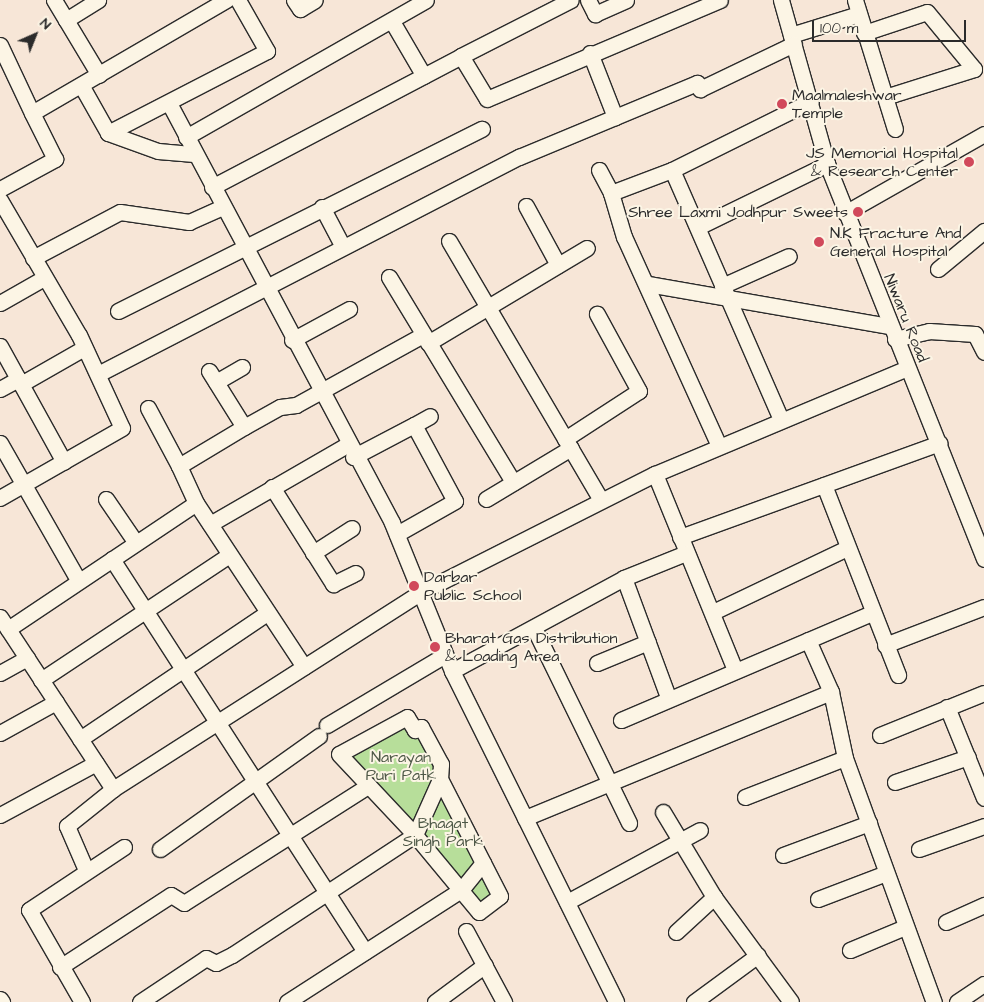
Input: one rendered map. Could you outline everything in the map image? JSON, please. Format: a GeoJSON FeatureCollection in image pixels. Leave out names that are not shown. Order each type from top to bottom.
{"type":"FeatureCollection","features":[{"type":"Feature","properties":{"kind":"street"},"geometry":{"type":"LineString","coordinates":[[54,0],[99,75]]}},
{"type":"Feature","properties":{"kind":"street"},"geometry":{"type":"LineString","coordinates":[[66,20],[98,0]]}},
{"type":"Feature","properties":{"kind":"street"},"geometry":{"type":"LineString","coordinates":[[32,113],[226,0]]}},
{"type":"Feature","properties":{"kind":"street"},"geometry":{"type":"LineString","coordinates":[[108,133],[267,51],[238,0]]}},
{"type":"Feature","properties":{"kind":"street"},"geometry":{"type":"LineString","coordinates":[[300,10],[315,0]]}},
{"type":"Feature","properties":{"kind":"street"},"geometry":{"type":"LineString","coordinates":[[186,137],[393,23],[426,0]]}},
{"type":"Feature","properties":{"kind":"street"},"geometry":{"type":"LineString","coordinates":[[212,187],[571,0]]}},
{"type":"Feature","properties":{"kind":"street"},"geometry":{"type":"LineString","coordinates":[[588,0],[595,14],[626,0]]}},
{"type":"Feature","properties":{"kind":"street"},"geometry":{"type":"LineString","coordinates":[[461,56],[487,98],[590,53],[720,0]]}},
{"type":"Feature","properties":{"kind":"street","name":"Niwaru Road"},"geometry":{"type":"LineString","coordinates":[[780,0],[811,102],[827,164],[892,333],[940,443],[984,559]]}},
{"type":"Feature","properties":{"kind":"street"},"geometry":{"type":"LineString","coordinates":[[864,33],[922,6],[974,69],[885,97]]}},
{"type":"Feature","properties":{"kind":"street"},"geometry":{"type":"LineString","coordinates":[[98,374],[519,157],[697,83],[700,89],[857,7],[895,129]]}},
{"type":"Feature","properties":{"kind":"street"},"geometry":{"type":"LineString","coordinates":[[393,23],[424,76]]}},
{"type":"Feature","properties":{"kind":"street"},"geometry":{"type":"LineString","coordinates":[[0,189],[55,159],[1,49]]}},
{"type":"Feature","properties":{"kind":"street"},"geometry":{"type":"LineString","coordinates":[[590,53],[615,117]]}},
{"type":"Feature","properties":{"kind":"street"},"geometry":{"type":"LineString","coordinates":[[81,85],[108,133],[158,152],[194,154]]}},
{"type":"Feature","properties":{"kind":"street"},"geometry":{"type":"LineString","coordinates":[[611,193],[672,170],[811,102]]}},
{"type":"Feature","properties":{"kind":"street"},"geometry":{"type":"LineString","coordinates":[[169,103],[350,451],[397,534],[452,672],[616,1002]]}},
{"type":"Feature","properties":{"kind":"street"},"geometry":{"type":"LineString","coordinates":[[118,311],[322,207],[482,129]]}},
{"type":"Feature","properties":{"kind":"street"},"geometry":{"type":"LineString","coordinates":[[845,213],[984,134]]}},
{"type":"Feature","properties":{"kind":"street"},"geometry":{"type":"LineString","coordinates":[[698,227],[827,164]]}},
{"type":"Feature","properties":{"kind":"street"},"geometry":{"type":"LineString","coordinates":[[599,170],[611,193],[624,237],[648,284],[719,446]]}},
{"type":"Feature","properties":{"kind":"street"},"geometry":{"type":"LineString","coordinates":[[672,170],[781,419]]}},
{"type":"Feature","properties":{"kind":"street"},"geometry":{"type":"LineString","coordinates":[[0,200],[98,374],[122,428],[0,498]]}},
{"type":"Feature","properties":{"kind":"street"},"geometry":{"type":"LineString","coordinates":[[526,206],[558,265]]}},
{"type":"Feature","properties":{"kind":"street"},"geometry":{"type":"LineString","coordinates":[[33,258],[120,212],[189,222],[223,207]]}},
{"type":"Feature","properties":{"kind":"street"},"geometry":{"type":"LineString","coordinates":[[322,207],[343,248]]}},
{"type":"Feature","properties":{"kind":"street"},"geometry":{"type":"LineString","coordinates":[[938,269],[984,231]]}},
{"type":"Feature","properties":{"kind":"street"},"geometry":{"type":"LineString","coordinates":[[449,241],[601,500]]}},
{"type":"Feature","properties":{"kind":"street"},"geometry":{"type":"LineString","coordinates":[[179,466],[280,407],[296,406],[488,307],[587,248]]}},
{"type":"Feature","properties":{"kind":"street"},"geometry":{"type":"LineString","coordinates":[[725,292],[789,256]]}},
{"type":"Feature","properties":{"kind":"street"},"geometry":{"type":"LineString","coordinates":[[388,277],[513,482]]}},
{"type":"Feature","properties":{"kind":"street"},"geometry":{"type":"LineString","coordinates":[[0,302],[44,278]]}},
{"type":"Feature","properties":{"kind":"street"},"geometry":{"type":"LineString","coordinates":[[648,284],[725,292],[892,333],[929,331],[980,334],[984,352]]}},
{"type":"Feature","properties":{"kind":"street"},"geometry":{"type":"LineString","coordinates":[[292,340],[348,309]]}},
{"type":"Feature","properties":{"kind":"street"},"geometry":{"type":"LineString","coordinates":[[486,499],[513,482],[639,391],[597,314]]}},
{"type":"Feature","properties":{"kind":"street"},"geometry":{"type":"LineString","coordinates":[[0,346],[64,462]]}},
{"type":"Feature","properties":{"kind":"street"},"geometry":{"type":"LineString","coordinates":[[0,389],[20,381],[84,348]]}},
{"type":"Feature","properties":{"kind":"street"},"geometry":{"type":"LineString","coordinates":[[242,367],[212,377],[244,427]]}},
{"type":"Feature","properties":{"kind":"street"},"geometry":{"type":"LineString","coordinates":[[86,870],[66,826],[113,789],[421,592],[655,474],[781,419],[907,368]]}},
{"type":"Feature","properties":{"kind":"street"},"geometry":{"type":"LineString","coordinates":[[148,408],[179,466],[196,503],[267,614],[304,666]]}},
{"type":"Feature","properties":{"kind":"street"},"geometry":{"type":"LineString","coordinates":[[210,524],[272,487],[350,451],[414,425],[430,416]]}},
{"type":"Feature","properties":{"kind":"street"},"geometry":{"type":"LineString","coordinates":[[397,534],[455,501],[414,425]]}},
{"type":"Feature","properties":{"kind":"street"},"geometry":{"type":"LineString","coordinates":[[0,443],[22,485],[78,580]]}},
{"type":"Feature","properties":{"kind":"street"},"geometry":{"type":"LineString","coordinates":[[680,537],[940,443]]}},
{"type":"Feature","properties":{"kind":"street"},"geometry":{"type":"LineString","coordinates":[[655,474],[686,552],[713,612],[734,668]]}},
{"type":"Feature","properties":{"kind":"street"},"geometry":{"type":"LineString","coordinates":[[824,484],[872,613],[898,675]]}},
{"type":"Feature","properties":{"kind":"street"},"geometry":{"type":"LineString","coordinates":[[272,487],[335,586],[356,573]]}},
{"type":"Feature","properties":{"kind":"street"},"geometry":{"type":"LineString","coordinates":[[106,499],[136,543]]}},
{"type":"Feature","properties":{"kind":"street"},"geometry":{"type":"LineString","coordinates":[[113,789],[4,623],[112,559],[196,503]]}},
{"type":"Feature","properties":{"kind":"street"},"geometry":{"type":"LineString","coordinates":[[313,553],[352,528]]}},
{"type":"Feature","properties":{"kind":"street"},"geometry":{"type":"LineString","coordinates":[[713,612],[847,548]]}},
{"type":"Feature","properties":{"kind":"street"},"geometry":{"type":"LineString","coordinates":[[452,672],[624,578],[686,552]]}},
{"type":"Feature","properties":{"kind":"street"},"geometry":{"type":"LineString","coordinates":[[41,680],[146,614],[229,554]]}},
{"type":"Feature","properties":{"kind":"street"},"geometry":{"type":"LineString","coordinates":[[112,559],[146,614],[219,721],[327,893],[366,951]]}},
{"type":"Feature","properties":{"kind":"street"},"geometry":{"type":"LineString","coordinates":[[624,578],[668,697]]}},
{"type":"Feature","properties":{"kind":"street"},"geometry":{"type":"LineString","coordinates":[[885,645],[984,607]]}},
{"type":"Feature","properties":{"kind":"street"},"geometry":{"type":"LineString","coordinates":[[621,720],[734,668],[872,613]]}},
{"type":"Feature","properties":{"kind":"street"},"geometry":{"type":"LineString","coordinates":[[80,739],[185,671],[267,614]]}},
{"type":"Feature","properties":{"kind":"street"},"geometry":{"type":"LineString","coordinates":[[534,628],[629,823]]}},
{"type":"Feature","properties":{"kind":"street"},"geometry":{"type":"LineString","coordinates":[[808,640],[831,692],[845,758],[905,927],[934,1002]]}},
{"type":"Feature","properties":{"kind":"street"},"geometry":{"type":"LineString","coordinates":[[597,663],[648,642]]}},
{"type":"Feature","properties":{"kind":"street"},"geometry":{"type":"LineString","coordinates":[[160,849],[257,782],[323,730],[445,655]]}},
{"type":"Feature","properties":{"kind":"street"},"geometry":{"type":"LineString","coordinates":[[0,673],[27,658]]}},
{"type":"Feature","properties":{"kind":"street"},"geometry":{"type":"LineString","coordinates":[[525,818],[831,692]]}},
{"type":"Feature","properties":{"kind":"street"},"geometry":{"type":"LineString","coordinates":[[880,734],[984,693]]}},
{"type":"Feature","properties":{"kind":"street"},"geometry":{"type":"LineString","coordinates":[[0,733],[56,702]]}},
{"type":"Feature","properties":{"kind":"street"},"geometry":{"type":"LineString","coordinates":[[947,707],[984,798]]}},
{"type":"Feature","properties":{"kind":"street"},"geometry":{"type":"LineString","coordinates":[[140,1002],[206,958],[216,963],[232,954],[415,835],[440,779],[441,764],[421,727],[415,730],[407,717],[339,754],[415,835],[479,912],[500,896],[440,779]]}},
{"type":"Feature","properties":{"kind":"street"},"geometry":{"type":"LineString","coordinates":[[895,782],[968,757]]}},
{"type":"Feature","properties":{"kind":"street"},"geometry":{"type":"LineString","coordinates":[[745,796],[845,758]]}},
{"type":"Feature","properties":{"kind":"street"},"geometry":{"type":"LineString","coordinates":[[0,815],[96,763]]}},
{"type":"Feature","properties":{"kind":"street"},"geometry":{"type":"LineString","coordinates":[[60,968],[171,896],[184,903],[369,785]]}},
{"type":"Feature","properties":{"kind":"street"},"geometry":{"type":"LineString","coordinates":[[663,812],[678,842],[714,898],[791,1002]]}},
{"type":"Feature","properties":{"kind":"street"},"geometry":{"type":"LineString","coordinates":[[782,855],[869,822]]}},
{"type":"Feature","properties":{"kind":"street"},"geometry":{"type":"LineString","coordinates":[[919,849],[984,826]]}},
{"type":"Feature","properties":{"kind":"street"},"geometry":{"type":"LineString","coordinates":[[567,902],[700,830]]}},
{"type":"Feature","properties":{"kind":"street"},"geometry":{"type":"LineString","coordinates":[[82,1002],[60,968],[29,910],[86,870],[124,848]]}},
{"type":"Feature","properties":{"kind":"street"},"geometry":{"type":"LineString","coordinates":[[287,1002],[461,890],[483,863]]}},
{"type":"Feature","properties":{"kind":"street"},"geometry":{"type":"LineString","coordinates":[[818,899],[886,873]]}},
{"type":"Feature","properties":{"kind":"street"},"geometry":{"type":"LineString","coordinates":[[676,932],[714,898]]}},
{"type":"Feature","properties":{"kind":"street"},"geometry":{"type":"LineString","coordinates":[[946,922],[984,905]]}},
{"type":"Feature","properties":{"kind":"street"},"geometry":{"type":"LineString","coordinates":[[850,950],[905,927]]}},
{"type":"Feature","properties":{"kind":"street"},"geometry":{"type":"LineString","coordinates":[[466,931],[504,1002]]}},
{"type":"Feature","properties":{"kind":"street"},"geometry":{"type":"LineString","coordinates":[[694,1002],[758,955]]}},
{"type":"Feature","properties":{"kind":"street"},"geometry":{"type":"LineString","coordinates":[[435,1002],[485,965]]}},
{"type":"Feature","properties":{"kind":"street"},"geometry":{"type":"LineString","coordinates":[[959,1001],[984,984]]}},
{"type":"Feature","properties":{"kind":"green space","name":"Narayan Puri Patk"},"geometry":{"type":"Polygon","coordinates":[[[407,724],[421,732],[437,766],[414,830],[350,757],[407,724]]]}},
{"type":"Feature","properties":{"kind":"green space","name":"Bhagat Singh Park"},"geometry":{"type":"Polygon","coordinates":[[[442,788],[496,895],[478,907],[420,834],[442,788]]]}},
{"type":"Feature","properties":{"kind":"place","name":"Maalmaleshwar Temple"},"geometry":{"type":"Point","coordinates":[782,104]}},
{"type":"Feature","properties":{"kind":"place","name":"JS Memorial Hospital & Research Center"},"geometry":{"type":"Point","coordinates":[969,162]}},
{"type":"Feature","properties":{"kind":"place","name":"Shree Laxmi Jodhpur Sweets"},"geometry":{"type":"Point","coordinates":[858,212]}},
{"type":"Feature","properties":{"kind":"place","name":"N.K Fracture And General Hospital"},"geometry":{"type":"Point","coordinates":[819,242]}},
{"type":"Feature","properties":{"kind":"place","name":"Darbar Public School"},"geometry":{"type":"Point","coordinates":[414,586]}},
{"type":"Feature","properties":{"kind":"place","name":"Bharat Gas Distribution & Loading Area"},"geometry":{"type":"Point","coordinates":[435,647]}}]}
